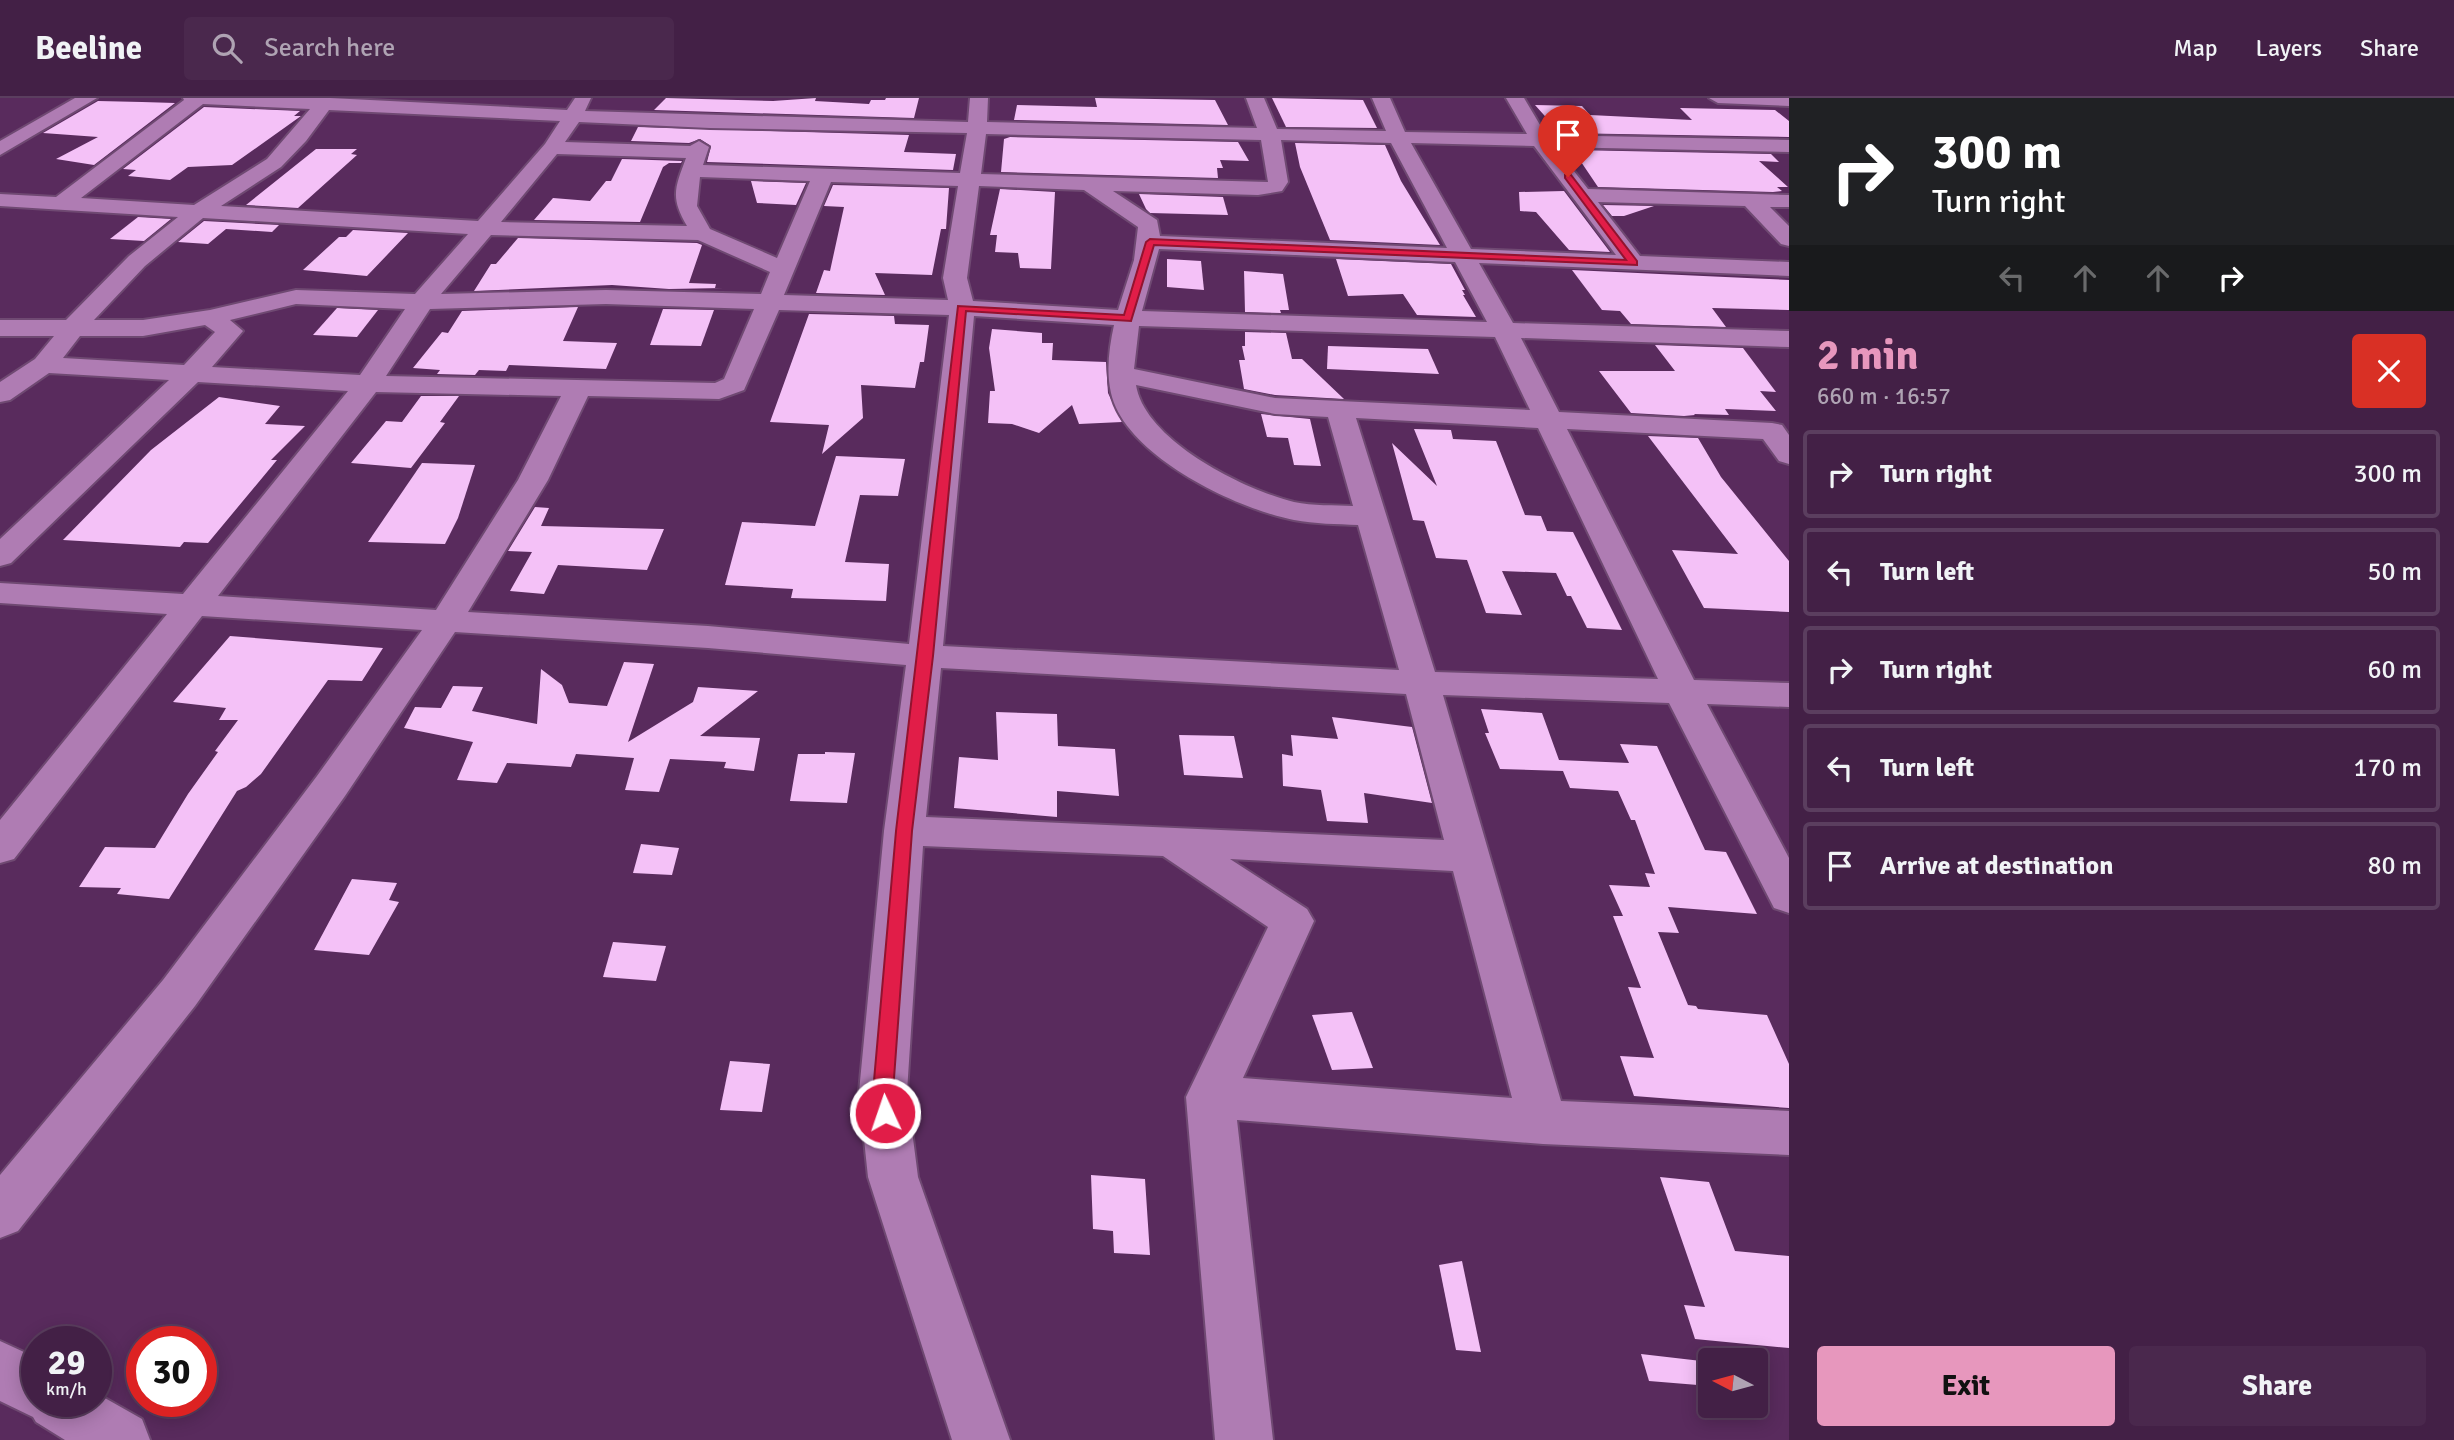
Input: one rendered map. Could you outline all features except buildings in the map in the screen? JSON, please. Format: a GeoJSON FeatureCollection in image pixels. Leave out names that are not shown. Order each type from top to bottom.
{"type":"FeatureCollection","features":[{"type":"Feature","properties":{"kind":"street"},"geometry":{"type":"LineString","coordinates":[[0,149],[88,98]]}},
{"type":"Feature","properties":{"kind":"street"},"geometry":{"type":"LineString","coordinates":[[192,98],[578,107],[710,122],[978,113],[1270,136],[1539,139],[1789,146]]}},
{"type":"Feature","properties":{"kind":"street"},"geometry":{"type":"LineString","coordinates":[[60,204],[199,98]]}},
{"type":"Feature","properties":{"kind":"street"},"geometry":{"type":"LineString","coordinates":[[702,233],[686,206],[687,184],[718,98]]}},
{"type":"Feature","properties":{"kind":"street"},"geometry":{"type":"LineString","coordinates":[[552,148],[823,175],[1258,189],[1275,187],[1278,182],[1270,136],[1255,98]]}},
{"type":"Feature","properties":{"kind":"street"},"geometry":{"type":"LineString","coordinates":[[1381,98],[1398,138],[1504,331],[1682,692],[1789,897]]}},
{"type":"Feature","properties":{"kind":"street"},"geometry":{"type":"LineString","coordinates":[[1515,98],[1539,139],[1634,263]]}},
{"type":"Feature","properties":{"kind":"street"},"geometry":{"type":"LineString","coordinates":[[1718,98],[1782,103]]}},
{"type":"Feature","properties":{"kind":"street"},"geometry":{"type":"LineString","coordinates":[[0,394],[44,365],[73,328],[137,261],[196,213],[274,163],[299,137],[321,102]]}},
{"type":"Feature","properties":{"kind":"street"},"geometry":{"type":"LineString","coordinates":[[0,848],[368,384],[422,302],[552,148],[578,107]]}},
{"type":"Feature","properties":{"kind":"street"},"geometry":{"type":"LineString","coordinates":[[978,113],[956,278],[961,308],[904,831],[883,1092],[893,1177],[981,1440]]}},
{"type":"Feature","properties":{"kind":"street"},"geometry":{"type":"LineString","coordinates":[[44,365],[368,384],[719,391],[735,384],[823,175]]}},
{"type":"Feature","properties":{"kind":"street"},"geometry":{"type":"LineString","coordinates":[[1090,184],[1149,225],[1150,242],[1128,318],[1120,374],[1130,411],[1163,447],[1226,488],[1288,510],[1371,516]]}},
{"type":"Feature","properties":{"kind":"street"},"geometry":{"type":"LineString","coordinates":[[1583,195],[1789,201]]}},
{"type":"Feature","properties":{"kind":"street"},"geometry":{"type":"LineString","coordinates":[[0,200],[482,228],[702,233],[782,269]]}},
{"type":"Feature","properties":{"kind":"street"},"geometry":{"type":"LineString","coordinates":[[1751,200],[1789,239]]}},
{"type":"Feature","properties":{"kind":"street"},"geometry":{"type":"LineString","coordinates":[[1150,242],[1789,269]]}},
{"type":"Feature","properties":{"kind":"street"},"geometry":{"type":"LineString","coordinates":[[0,328],[143,328],[211,317],[296,297],[422,302],[606,297],[961,308],[1128,318],[1789,339]]}},
{"type":"Feature","properties":{"kind":"street"},"geometry":{"type":"LineString","coordinates":[[0,556],[191,374],[230,331],[211,317]]}},
{"type":"Feature","properties":{"kind":"street"},"geometry":{"type":"LineString","coordinates":[[1120,374],[1275,406],[1781,432],[1789,455]]}},
{"type":"Feature","properties":{"kind":"street"},"geometry":{"type":"LineString","coordinates":[[1,1208],[179,993],[331,786],[444,622],[533,480],[578,389]]}},
{"type":"Feature","properties":{"kind":"street"},"geometry":{"type":"LineString","coordinates":[[1340,410],[1471,857],[1544,1122]]}},
{"type":"Feature","properties":{"kind":"street"},"geometry":{"type":"LineString","coordinates":[[0,593],[708,637],[925,656],[1421,683],[1789,695]]}},
{"type":"Feature","properties":{"kind":"street"},"geometry":{"type":"LineString","coordinates":[[904,831],[1171,841],[1471,857]]}},
{"type":"Feature","properties":{"kind":"street"},"geometry":{"type":"LineString","coordinates":[[1171,841],[1292,921],[1210,1097],[1244,1440]]}},
{"type":"Feature","properties":{"kind":"street"},"geometry":{"type":"LineString","coordinates":[[1210,1097],[1544,1122],[1789,1133]]}},
{"type":"Feature","properties":{"kind":"street"},"geometry":{"type":"LineString","coordinates":[[0,1369],[21,1381]]}},
{"type":"Feature","properties":{"kind":"street"},"geometry":{"type":"LineString","coordinates":[[82,1417],[121,1440]]}},
{"type":"Feature","properties":{"kind":"route"},"geometry":{"type":"LineString","coordinates":[[885,1113],[883,1092],[904,831],[961,308],[1128,318],[1150,242],[1634,263],[1568,177]]}}]}
